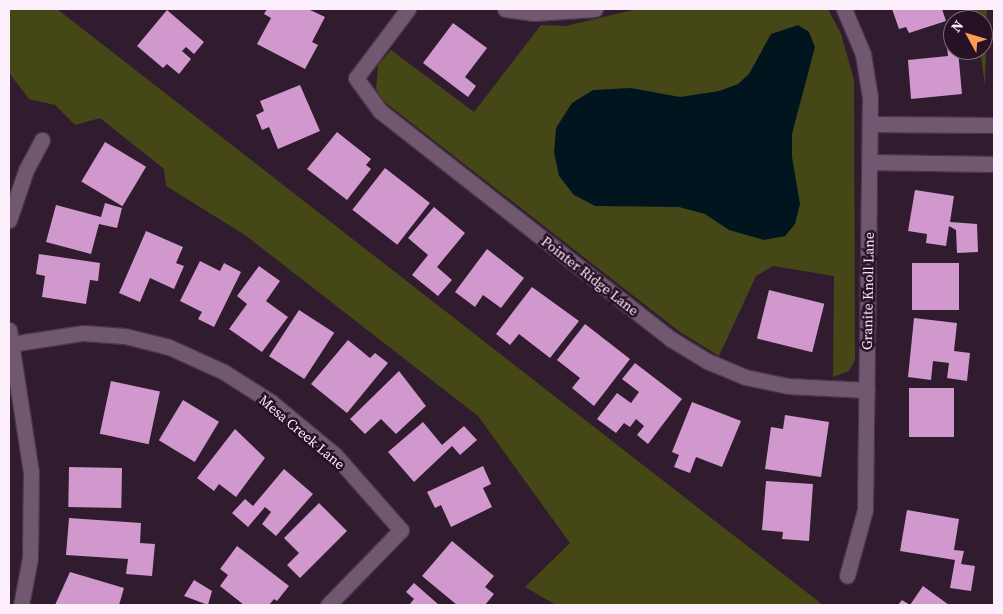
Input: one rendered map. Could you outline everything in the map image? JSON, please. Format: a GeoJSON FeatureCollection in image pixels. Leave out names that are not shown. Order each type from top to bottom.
{"type":"FeatureCollection","features":[{"type":"Feature","properties":{"kind":"street","name":"Pointer Ridge Lane"},"geometry":{"type":"LineString","coordinates":[[408,9],[356,78],[380,111],[671,339],[707,361],[745,377],[788,386],[867,390]]}},
{"type":"Feature","properties":{"kind":"street"},"geometry":{"type":"LineString","coordinates":[[505,9],[534,13],[595,9]]}},
{"type":"Feature","properties":{"kind":"street","name":"Granite Knoll Lane"},"geometry":{"type":"LineString","coordinates":[[844,9],[863,54],[870,97],[865,510],[848,576]]}},
{"type":"Feature","properties":{"kind":"street"},"geometry":{"type":"LineString","coordinates":[[870,124],[994,125]]}},
{"type":"Feature","properties":{"kind":"street"},"geometry":{"type":"LineString","coordinates":[[9,220],[26,170],[42,140]]}},
{"type":"Feature","properties":{"kind":"street"},"geometry":{"type":"LineString","coordinates":[[870,162],[994,164]]}},
{"type":"Feature","properties":{"kind":"street","name":"Mesa Creek Lane"},"geometry":{"type":"LineString","coordinates":[[10,337],[83,333],[125,336],[169,347],[224,372],[271,402],[335,455],[401,530],[328,605]]}},
{"type":"Feature","properties":{"kind":"street"},"geometry":{"type":"LineString","coordinates":[[10,337],[31,472],[30,558],[21,605]]}},
{"type":"Feature","properties":{"kind":"green space"},"geometry":{"type":"Polygon","coordinates":[[[9,9],[57,9],[823,605],[556,605],[525,587],[570,543],[478,416],[245,235],[166,186],[164,169],[100,118],[75,125],[55,105],[29,99],[9,73],[9,9]]]}},
{"type":"Feature","properties":{"kind":"green space"},"geometry":{"type":"Polygon","coordinates":[[[637,9],[828,9],[841,34],[854,80],[855,360],[849,371],[833,377],[834,276],[773,266],[756,276],[719,356],[680,332],[382,100],[376,89],[378,65],[391,50],[474,112],[541,25],[566,26],[637,9]]]}},
{"type":"Feature","properties":{"kind":"green space"},"geometry":{"type":"Polygon","coordinates":[[[981,60],[986,60],[985,86],[981,60]]]}},
{"type":"Feature","properties":{"kind":"water"},"geometry":{"type":"Polygon","coordinates":[[[798,25],[809,32],[815,47],[792,134],[792,157],[800,204],[795,224],[785,236],[764,240],[729,230],[705,214],[679,207],[595,206],[574,195],[559,176],[554,152],[556,128],[572,103],[593,90],[631,88],[680,97],[719,91],[738,84],[749,74],[771,34],[798,25]]]}},
{"type":"Feature","properties":{"kind":"building"},"geometry":{"type":"Polygon","coordinates":[[[267,9],[308,9],[325,17],[312,42],[318,45],[305,69],[257,44],[271,18],[264,14],[267,9]]]}},
{"type":"Feature","properties":{"kind":"building"},"geometry":{"type":"Polygon","coordinates":[[[892,9],[942,9],[943,22],[909,33],[906,27],[899,29],[892,9]]]}},
{"type":"Feature","properties":{"kind":"building"},"geometry":{"type":"Polygon","coordinates":[[[167,10],[204,42],[194,54],[186,47],[182,51],[191,59],[179,74],[167,64],[163,68],[137,46],[167,10]]]}},
{"type":"Feature","properties":{"kind":"building"},"geometry":{"type":"Polygon","coordinates":[[[453,23],[487,48],[465,77],[476,86],[468,97],[423,63],[453,23]]]}},
{"type":"Feature","properties":{"kind":"building"},"geometry":{"type":"Polygon","coordinates":[[[943,56],[943,60],[959,60],[962,94],[911,99],[908,60],[943,56]]]}},
{"type":"Feature","properties":{"kind":"building"},"geometry":{"type":"Polygon","coordinates":[[[300,85],[320,131],[278,149],[269,127],[262,130],[256,115],[264,111],[260,101],[300,85]]]}},
{"type":"Feature","properties":{"kind":"building"},"geometry":{"type":"Polygon","coordinates":[[[337,132],[371,159],[366,165],[371,169],[347,200],[307,169],[337,132]]]}},
{"type":"Feature","properties":{"kind":"building"},"geometry":{"type":"Polygon","coordinates":[[[105,142],[146,167],[122,206],[81,181],[105,142]]]}},
{"type":"Feature","properties":{"kind":"building"},"geometry":{"type":"Polygon","coordinates":[[[385,168],[430,203],[397,245],[352,210],[385,168]]]}},
{"type":"Feature","properties":{"kind":"building"},"geometry":{"type":"Polygon","coordinates":[[[915,190],[954,196],[950,222],[977,224],[978,252],[957,253],[956,230],[949,226],[946,246],[926,243],[927,234],[908,231],[915,190]]]}},
{"type":"Feature","properties":{"kind":"building"},"geometry":{"type":"Polygon","coordinates":[[[105,203],[122,208],[117,228],[99,224],[91,254],[46,242],[56,205],[101,217],[105,203]]]}},
{"type":"Feature","properties":{"kind":"building"},"geometry":{"type":"Polygon","coordinates":[[[434,207],[465,233],[437,267],[452,280],[438,296],[412,275],[428,255],[408,238],[434,207]]]}},
{"type":"Feature","properties":{"kind":"building"},"geometry":{"type":"Polygon","coordinates":[[[146,231],[183,247],[176,263],[184,266],[174,289],[150,278],[140,302],[119,293],[146,231]]]}},
{"type":"Feature","properties":{"kind":"building"},"geometry":{"type":"Polygon","coordinates":[[[487,249],[524,278],[501,308],[483,295],[475,307],[455,292],[487,249]]]}},
{"type":"Feature","properties":{"kind":"building"},"geometry":{"type":"Polygon","coordinates":[[[39,254],[100,263],[98,281],[90,280],[86,304],[42,297],[45,276],[36,274],[39,254]]]}},
{"type":"Feature","properties":{"kind":"building"},"geometry":{"type":"Polygon","coordinates":[[[200,261],[220,271],[224,263],[241,272],[214,327],[198,319],[202,312],[180,301],[200,261]]]}},
{"type":"Feature","properties":{"kind":"building"},"geometry":{"type":"Polygon","coordinates":[[[912,263],[959,263],[959,310],[912,310],[912,263]]]}},
{"type":"Feature","properties":{"kind":"building"},"geometry":{"type":"Polygon","coordinates":[[[259,266],[280,281],[266,301],[288,317],[262,352],[229,329],[247,304],[237,296],[259,266]]]}},
{"type":"Feature","properties":{"kind":"building"},"geometry":{"type":"Polygon","coordinates":[[[532,287],[579,321],[550,358],[519,334],[510,345],[496,334],[532,287]]]}},
{"type":"Feature","properties":{"kind":"building"},"geometry":{"type":"Polygon","coordinates":[[[769,290],[824,304],[812,352],[757,339],[769,290]]]}},
{"type":"Feature","properties":{"kind":"building"},"geometry":{"type":"Polygon","coordinates":[[[299,310],[334,333],[304,379],[269,356],[299,310]]]}},
{"type":"Feature","properties":{"kind":"building"},"geometry":{"type":"Polygon","coordinates":[[[914,318],[957,323],[954,351],[970,353],[967,381],[947,378],[949,363],[933,361],[931,380],[908,377],[914,318]]]}},
{"type":"Feature","properties":{"kind":"building"},"geometry":{"type":"Polygon","coordinates":[[[585,324],[630,359],[594,406],[572,388],[580,378],[557,360],[585,324]]]}},
{"type":"Feature","properties":{"kind":"building"},"geometry":{"type":"Polygon","coordinates":[[[348,340],[370,358],[375,353],[388,363],[347,413],[311,384],[348,340]]]}},
{"type":"Feature","properties":{"kind":"building"},"geometry":{"type":"Polygon","coordinates":[[[635,363],[682,399],[648,444],[637,435],[644,426],[636,419],[630,427],[624,423],[616,433],[597,419],[617,393],[631,403],[639,392],[622,379],[635,363]]]}},
{"type":"Feature","properties":{"kind":"building"},"geometry":{"type":"Polygon","coordinates":[[[399,371],[426,406],[396,434],[381,419],[365,434],[350,419],[399,371]]]}},
{"type":"Feature","properties":{"kind":"building"},"geometry":{"type":"Polygon","coordinates":[[[111,381],[160,391],[149,444],[100,434],[111,381]]]}},
{"type":"Feature","properties":{"kind":"building"},"geometry":{"type":"Polygon","coordinates":[[[909,388],[954,388],[954,437],[909,437],[909,388]]]}},
{"type":"Feature","properties":{"kind":"building"},"geometry":{"type":"Polygon","coordinates":[[[183,400],[219,422],[195,462],[159,440],[183,400]]]}},
{"type":"Feature","properties":{"kind":"building"},"geometry":{"type":"Polygon","coordinates":[[[692,402],[741,421],[722,467],[696,457],[690,473],[674,467],[679,455],[672,452],[692,402]]]}},
{"type":"Feature","properties":{"kind":"building"},"geometry":{"type":"Polygon","coordinates":[[[785,415],[829,422],[821,477],[765,469],[771,427],[783,429],[785,415]]]}},
{"type":"Feature","properties":{"kind":"building"},"geometry":{"type":"Polygon","coordinates":[[[423,422],[442,445],[464,426],[477,440],[460,455],[452,446],[414,482],[388,452],[423,422]]]}},
{"type":"Feature","properties":{"kind":"building"},"geometry":{"type":"Polygon","coordinates":[[[235,429],[265,458],[236,497],[219,484],[214,491],[197,478],[235,429]]]}},
{"type":"Feature","properties":{"kind":"building"},"geometry":{"type":"Polygon","coordinates":[[[483,466],[491,484],[483,488],[492,507],[451,527],[441,505],[435,508],[427,492],[483,466]]]}},
{"type":"Feature","properties":{"kind":"building"},"geometry":{"type":"Polygon","coordinates":[[[69,467],[122,468],[121,508],[68,507],[69,467]]]}},
{"type":"Feature","properties":{"kind":"building"},"geometry":{"type":"Polygon","coordinates":[[[284,469],[313,494],[276,536],[262,524],[271,512],[265,507],[248,527],[232,513],[245,499],[253,506],[284,469]]]}},
{"type":"Feature","properties":{"kind":"building"},"geometry":{"type":"Polygon","coordinates":[[[766,481],[813,484],[809,541],[782,539],[783,532],[762,530],[766,481]]]}},
{"type":"Feature","properties":{"kind":"building"},"geometry":{"type":"Polygon","coordinates":[[[319,503],[347,531],[300,578],[287,565],[299,553],[284,538],[319,503]]]}},
{"type":"Feature","properties":{"kind":"building"},"geometry":{"type":"Polygon","coordinates":[[[907,510],[959,519],[954,550],[964,551],[961,564],[975,566],[971,591],[950,588],[955,560],[900,551],[907,510]]]}},
{"type":"Feature","properties":{"kind":"building"},"geometry":{"type":"Polygon","coordinates":[[[69,518],[141,523],[140,543],[155,544],[152,576],[126,574],[128,559],[66,555],[69,518]]]}},
{"type":"Feature","properties":{"kind":"building"},"geometry":{"type":"Polygon","coordinates":[[[452,541],[494,576],[485,587],[494,594],[485,605],[457,605],[422,576],[452,541]]]}},
{"type":"Feature","properties":{"kind":"building"},"geometry":{"type":"Polygon","coordinates":[[[237,546],[289,586],[277,601],[274,599],[269,605],[244,605],[220,586],[228,575],[220,569],[237,546]]]}},
{"type":"Feature","properties":{"kind":"building"},"geometry":{"type":"Polygon","coordinates":[[[70,572],[124,588],[119,605],[55,605],[70,572]]]}},
{"type":"Feature","properties":{"kind":"building"},"geometry":{"type":"Polygon","coordinates":[[[194,580],[212,591],[208,605],[184,596],[194,580]]]}},
{"type":"Feature","properties":{"kind":"building"},"geometry":{"type":"Polygon","coordinates":[[[414,583],[439,605],[409,605],[414,599],[406,592],[414,583]]]}},
{"type":"Feature","properties":{"kind":"building"},"geometry":{"type":"Polygon","coordinates":[[[923,586],[949,605],[910,605],[923,586]]]}},
{"type":"Feature","properties":{"kind":"building"},"geometry":{"type":"Polygon","coordinates":[[[902,600],[910,605],[898,605],[902,600]]]}}]}
